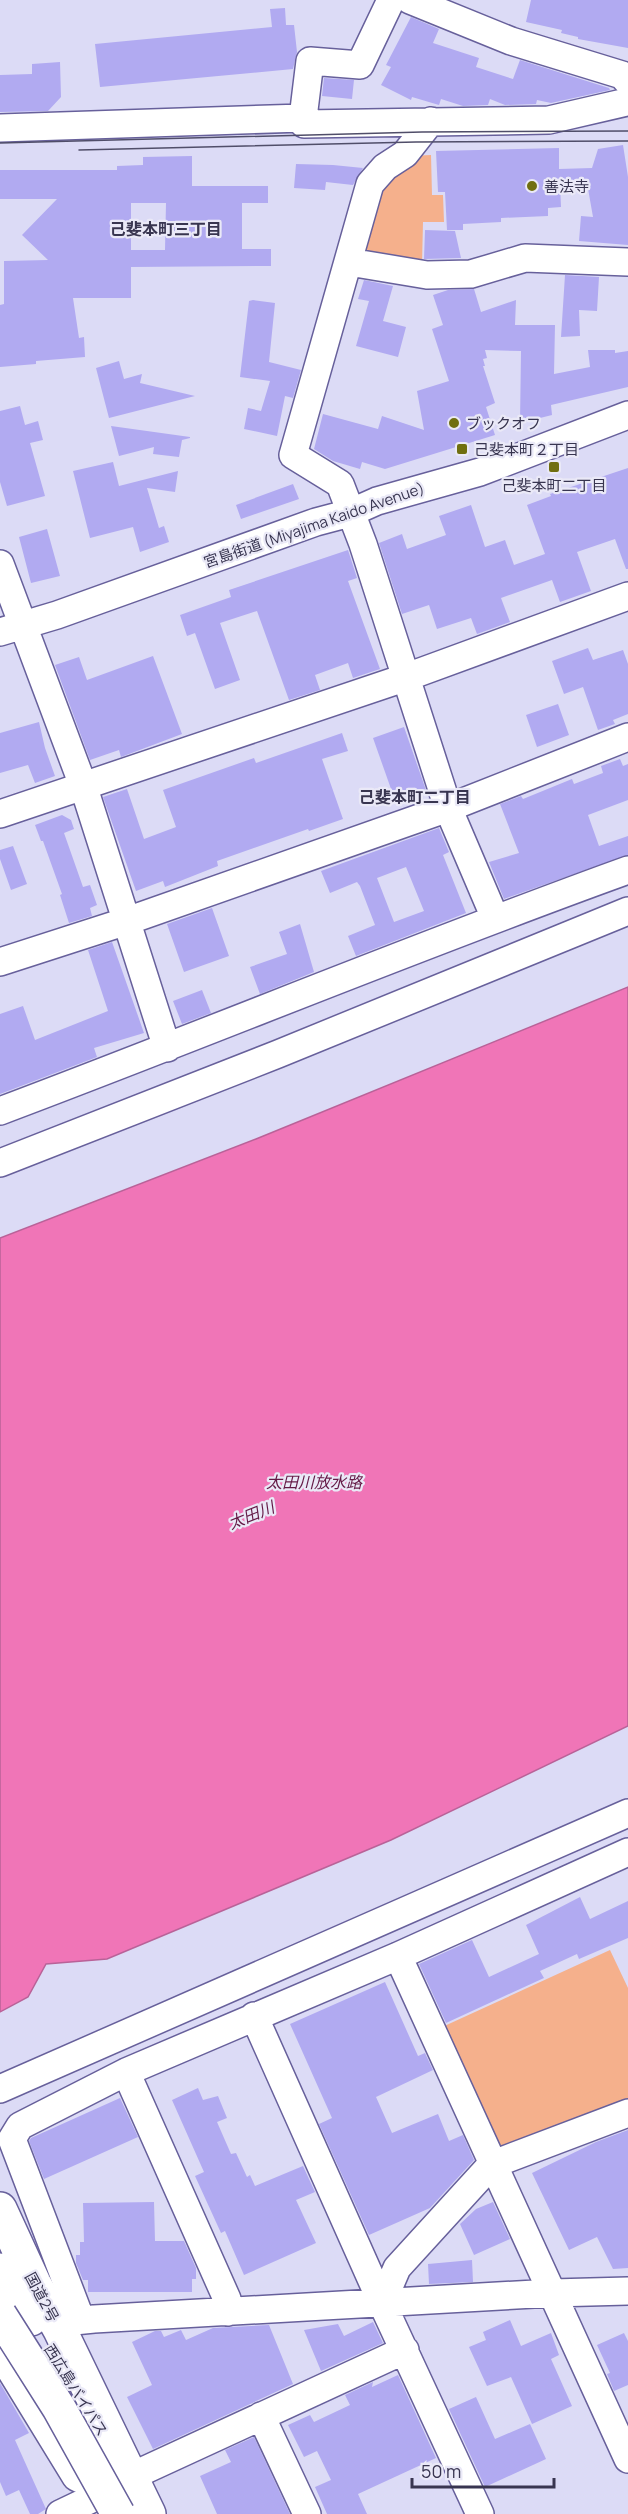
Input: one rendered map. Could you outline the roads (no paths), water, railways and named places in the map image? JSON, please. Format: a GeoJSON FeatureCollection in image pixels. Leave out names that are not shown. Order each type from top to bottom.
{"type":"FeatureCollection","features":[{"type":"Feature","properties":{"kind":"highway","name":"国道2号"},"geometry":{"type":"LineString","coordinates":[[0,2209],[29,2274],[70,2325],[118,2499]]}},
{"type":"Feature","properties":{"kind":"highway","name":"西広島バイパス"},"geometry":{"type":"LineString","coordinates":[[0,2270],[77,2389],[147,2514]]}},
{"type":"Feature","properties":{"kind":"highway","name":"国道2号"},"geometry":{"type":"LineString","coordinates":[[0,2295],[86,2448],[118,2499],[147,2514]]}},
{"type":"Feature","properties":{"kind":"highway","name":"西広島バイパス"},"geometry":{"type":"LineString","coordinates":[[0,2315],[118,2499]]}},
{"type":"Feature","properties":{"kind":"street"},"geometry":{"type":"LineString","coordinates":[[391,0],[360,65],[310,61],[304,124],[549,120],[627,102]]}},
{"type":"Feature","properties":{"kind":"street"},"geometry":{"type":"LineString","coordinates":[[410,0],[511,41],[622,75],[628,82]]}},
{"type":"Feature","properties":{"kind":"street"},"geometry":{"type":"LineString","coordinates":[[628,98],[628,107]]}},
{"type":"Feature","properties":{"kind":"street"},"geometry":{"type":"LineString","coordinates":[[0,128],[303,118]]}},
{"type":"Feature","properties":{"kind":"street"},"geometry":{"type":"LineString","coordinates":[[430,121],[405,154],[385,166],[370,184],[293,455],[340,484],[363,544],[404,678],[448,808],[495,918]]}},
{"type":"Feature","properties":{"kind":"street"},"geometry":{"type":"LineString","coordinates":[[348,262],[427,275],[471,274],[525,258],[628,262]]}},
{"type":"Feature","properties":{"kind":"street","name":"宮島街道 (Miyajima Kaido Avenue)"},"geometry":{"type":"LineString","coordinates":[[11,629],[316,522],[350,513],[377,501],[480,472],[628,415]]}},
{"type":"Feature","properties":{"kind":"street"},"geometry":{"type":"LineString","coordinates":[[0,564],[11,629],[84,788],[167,1048]]}},
{"type":"Feature","properties":{"kind":"street"},"geometry":{"type":"LineString","coordinates":[[0,814],[84,788],[404,678],[628,596]]}},
{"type":"Feature","properties":{"kind":"street"},"geometry":{"type":"LineString","coordinates":[[0,962],[127,921],[448,808],[628,736]]}},
{"type":"Feature","properties":{"kind":"street"},"geometry":{"type":"LineString","coordinates":[[0,1111],[167,1048],[495,918],[628,870]]}},
{"type":"Feature","properties":{"kind":"street"},"geometry":{"type":"LineString","coordinates":[[0,1163],[278,1054],[628,911]]}},
{"type":"Feature","properties":{"kind":"street"},"geometry":{"type":"LineString","coordinates":[[0,2089],[628,1813]]}},
{"type":"Feature","properties":{"kind":"street"},"geometry":{"type":"LineString","coordinates":[[628,1852],[398,1956],[126,2072],[115,2080],[20,2126],[12,2139],[70,2289],[70,2325],[228,2312],[552,2293],[628,2291]]}},
{"type":"Feature","properties":{"kind":"street"},"geometry":{"type":"LineString","coordinates":[[398,1956],[491,2164],[628,2459]]}},
{"type":"Feature","properties":{"kind":"street"},"geometry":{"type":"LineString","coordinates":[[254,2016],[382,2303],[480,2514]]}},
{"type":"Feature","properties":{"kind":"street"},"geometry":{"type":"LineString","coordinates":[[126,2072],[227,2299],[228,2312]]}},
{"type":"Feature","properties":{"kind":"street"},"geometry":{"type":"LineString","coordinates":[[382,2303],[397,2268],[491,2164],[628,2113]]}},
{"type":"Feature","properties":{"kind":"street"},"geometry":{"type":"LineString","coordinates":[[60,2514],[118,2499],[261,2416],[405,2350]]}},
{"type":"Feature","properties":{"kind":"street"},"geometry":{"type":"LineString","coordinates":[[0,2353],[76,2477],[118,2499]]}},
{"type":"Feature","properties":{"kind":"street"},"geometry":{"type":"LineString","coordinates":[[261,2416],[307,2514]]}},
{"type":"Feature","properties":{"kind":"water","name":"太田川放水路"},"geometry":{"type":"Polygon","coordinates":[[[628,987],[628,1726],[391,1840],[107,1959],[46,1964],[28,1997],[0,2012],[0,1238],[256,1139],[628,987]]]}},
{"type":"Feature","properties":{"kind":"tram line"},"geometry":{"type":"LineString","coordinates":[[0,143],[422,132],[628,131]]}},
{"type":"Feature","properties":{"kind":"tram line"},"geometry":{"type":"LineString","coordinates":[[79,150],[416,142],[628,141]]}},
{"type":"Feature","properties":{"kind":"place","name":"善法寺"},"geometry":{"type":"Point","coordinates":[532,186]}},
{"type":"Feature","properties":{"kind":"place","name":"ブックオフ"},"geometry":{"type":"Point","coordinates":[454,423]}},
{"type":"Feature","properties":{"kind":"place","name":"己斐本町２丁目"},"geometry":{"type":"Point","coordinates":[462,449]}},
{"type":"Feature","properties":{"kind":"place","name":"己斐本町二丁目"},"geometry":{"type":"Point","coordinates":[554,467]}},
{"type":"Feature","properties":{"kind":"district","name":"己斐本町三丁目"},"geometry":{"type":"Point","coordinates":[166,229]}},
{"type":"Feature","properties":{"kind":"district","name":"己斐本町二丁目"},"geometry":{"type":"Point","coordinates":[415,797]}},
{"type":"Feature","properties":{"kind":"water label","name":"太田川"},"geometry":{"type":"Point","coordinates":[251,1515]}}]}
